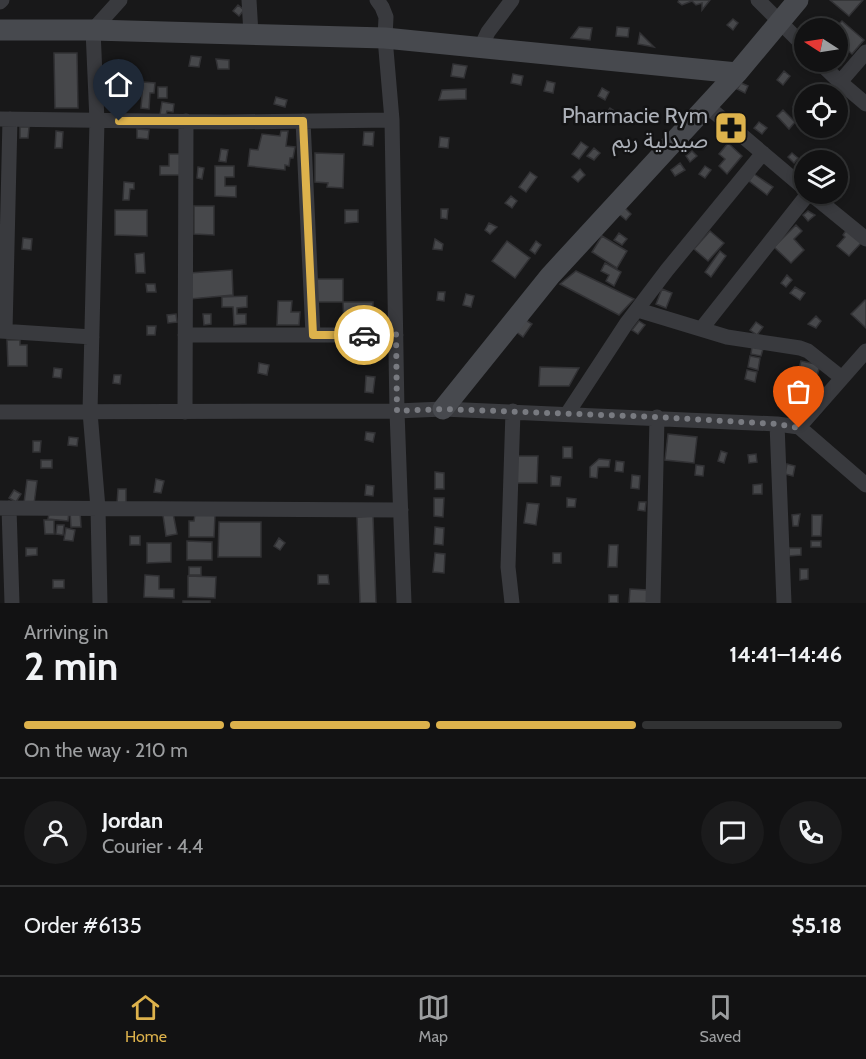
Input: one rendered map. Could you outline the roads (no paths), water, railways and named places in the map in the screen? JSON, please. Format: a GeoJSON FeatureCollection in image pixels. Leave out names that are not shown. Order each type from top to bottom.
{"type":"FeatureCollection","features":[{"type":"Feature","properties":{"kind":"street"},"geometry":{"type":"LineString","coordinates":[[100,603],[98,508],[90,412],[97,121],[93,30],[120,0]]}},
{"type":"Feature","properties":{"kind":"street"},"geometry":{"type":"LineString","coordinates":[[249,0],[251,34]]}},
{"type":"Feature","properties":{"kind":"street"},"geometry":{"type":"LineString","coordinates":[[481,47],[488,32],[512,0]]}},
{"type":"Feature","properties":{"kind":"street"},"geometry":{"type":"LineString","coordinates":[[758,0],[794,36]]}},
{"type":"Feature","properties":{"kind":"street"},"geometry":{"type":"LineString","coordinates":[[443,409],[550,276],[737,73],[798,0]]}},
{"type":"Feature","properties":{"kind":"street"},"geometry":{"type":"LineString","coordinates":[[382,2],[386,17],[385,38],[392,120],[397,411],[404,603]]}},
{"type":"Feature","properties":{"kind":"street"},"geometry":{"type":"LineString","coordinates":[[0,30],[93,30],[385,38],[737,73]]}},
{"type":"Feature","properties":{"kind":"street"},"geometry":{"type":"LineString","coordinates":[[840,82],[866,52]]}},
{"type":"Feature","properties":{"kind":"street"},"geometry":{"type":"LineString","coordinates":[[830,72],[866,104]]}},
{"type":"Feature","properties":{"kind":"street"},"geometry":{"type":"LineString","coordinates":[[707,106],[794,179]]}},
{"type":"Feature","properties":{"kind":"street"},"geometry":{"type":"LineString","coordinates":[[92,337],[3,331],[5,119],[392,120]]}},
{"type":"Feature","properties":{"kind":"street"},"geometry":{"type":"LineString","coordinates":[[185,412],[186,121]]}},
{"type":"Feature","properties":{"kind":"street"},"geometry":{"type":"LineString","coordinates":[[303,121],[313,335]]}},
{"type":"Feature","properties":{"kind":"street"},"geometry":{"type":"LineString","coordinates":[[567,414],[626,324],[763,153]]}},
{"type":"Feature","properties":{"kind":"street"},"geometry":{"type":"LineString","coordinates":[[702,328],[802,204]]}},
{"type":"Feature","properties":{"kind":"street"},"geometry":{"type":"LineString","coordinates":[[822,204],[866,239]]}},
{"type":"Feature","properties":{"kind":"street"},"geometry":{"type":"LineString","coordinates":[[638,310],[727,337],[800,348],[808,351],[842,378]]}},
{"type":"Feature","properties":{"kind":"street"},"geometry":{"type":"LineString","coordinates":[[185,335],[396,334]]}},
{"type":"Feature","properties":{"kind":"street"},"geometry":{"type":"LineString","coordinates":[[799,428],[866,351]]}},
{"type":"Feature","properties":{"kind":"street"},"geometry":{"type":"LineString","coordinates":[[0,412],[443,409],[777,424],[799,428],[866,485]]}},
{"type":"Feature","properties":{"kind":"street"},"geometry":{"type":"LineString","coordinates":[[512,603],[508,567],[513,411]]}},
{"type":"Feature","properties":{"kind":"street"},"geometry":{"type":"LineString","coordinates":[[653,603],[657,417]]}},
{"type":"Feature","properties":{"kind":"street"},"geometry":{"type":"LineString","coordinates":[[777,424],[784,603]]}},
{"type":"Feature","properties":{"kind":"street"},"geometry":{"type":"LineString","coordinates":[[12,603],[4,508],[401,510]]}},
{"type":"Feature","properties":{"kind":"place","name":"Pharmacie Rym صيدلية ريم"},"geometry":{"type":"Point","coordinates":[731,128]}}]}
